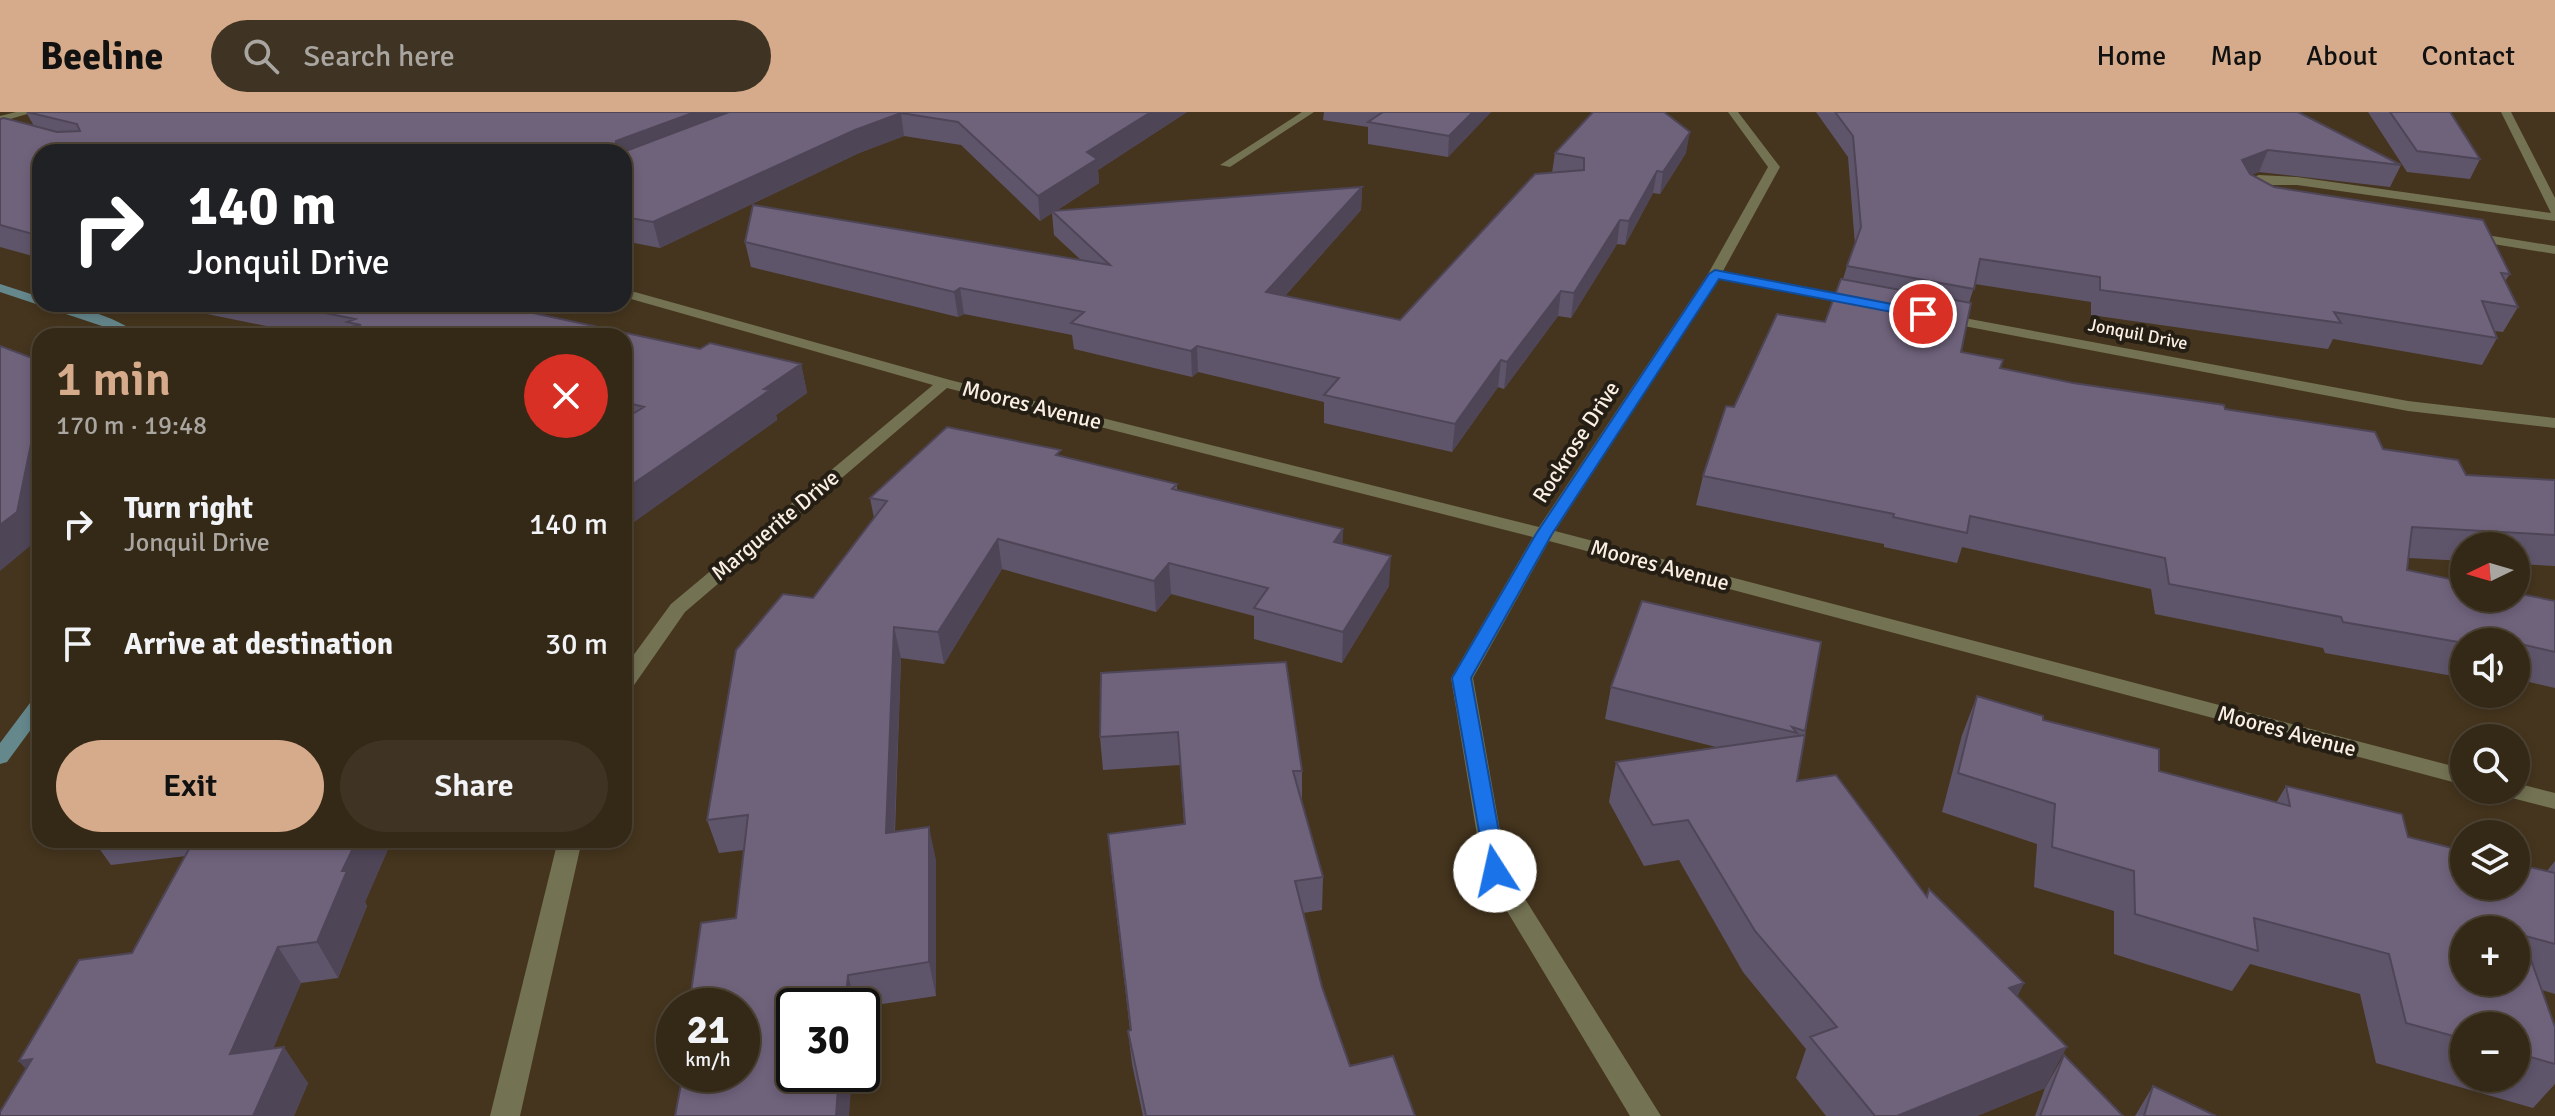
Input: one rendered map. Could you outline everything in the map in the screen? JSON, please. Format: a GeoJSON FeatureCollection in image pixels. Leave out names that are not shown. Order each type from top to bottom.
{"type":"FeatureCollection","features":[{"type":"Feature","properties":{"kind":"street"},"geometry":{"type":"LineString","coordinates":[[1,127],[29,112]]}},
{"type":"Feature","properties":{"kind":"street"},"geometry":{"type":"LineString","coordinates":[[1226,165],[1309,112]]}},
{"type":"Feature","properties":{"kind":"street","name":"Rockrose Drive"},"geometry":{"type":"LineString","coordinates":[[1646,1116],[1495,871],[1462,678],[1544,534],[1715,274],[1774,167],[1733,112]]}},
{"type":"Feature","properties":{"kind":"street"},"geometry":{"type":"LineString","coordinates":[[2506,112],[2555,210]]}},
{"type":"Feature","properties":{"kind":"street"},"geometry":{"type":"LineString","coordinates":[[2256,197],[2246,191],[2242,183],[2259,179],[2297,181],[2555,217]]}},
{"type":"Feature","properties":{"kind":"street"},"geometry":{"type":"LineString","coordinates":[[2450,233],[2555,250]]}},
{"type":"Feature","properties":{"kind":"street"},"geometry":{"type":"LineString","coordinates":[[1715,274],[1880,306]]}},
{"type":"Feature","properties":{"kind":"street","name":"Moores Avenue"},"geometry":{"type":"LineString","coordinates":[[632,295],[944,383],[1544,534],[2450,773]]}},
{"type":"Feature","properties":{"kind":"street","name":"Jonquil Drive"},"geometry":{"type":"LineString","coordinates":[[1926,315],[2408,406],[2555,423]]}},
{"type":"Feature","properties":{"kind":"street","name":"Marguerite Drive"},"geometry":{"type":"LineString","coordinates":[[632,672],[678,608],[944,383]]}},
{"type":"Feature","properties":{"kind":"street"},"geometry":{"type":"LineString","coordinates":[[2530,795],[2555,801]]}},
{"type":"Feature","properties":{"kind":"street"},"geometry":{"type":"LineString","coordinates":[[505,1116],[568,848]]}},
{"type":"Feature","properties":{"kind":"building"},"geometry":{"type":"Polygon","coordinates":[[[27,112],[695,112],[616,141],[615,144],[32,144],[32,234],[0,225],[0,119],[57,132],[80,131],[77,124],[27,112]]]}},
{"type":"Feature","properties":{"kind":"building"},"geometry":{"type":"Polygon","coordinates":[[[729,112],[1151,112],[1087,152],[1097,159],[1038,196],[958,122],[901,113],[855,130],[653,222],[632,218],[632,149],[729,112]]]}},
{"type":"Feature","properties":{"kind":"building"},"geometry":{"type":"Polygon","coordinates":[[[1383,112],[1473,112],[1449,136],[1368,122],[1383,112]]]}},
{"type":"Feature","properties":{"kind":"building"},"geometry":{"type":"Polygon","coordinates":[[[1593,112],[1664,112],[1690,132],[1663,172],[1657,171],[1629,221],[1620,220],[1574,293],[1561,291],[1507,362],[1501,360],[1455,424],[1324,395],[1339,378],[1197,346],[1191,351],[1071,323],[1084,312],[960,288],[954,292],[745,242],[753,205],[1110,265],[1052,211],[1362,187],[1266,292],[1400,320],[1535,174],[1584,170],[1584,158],[1555,153],[1593,112]]]}},
{"type":"Feature","properties":{"kind":"building"},"geometry":{"type":"Polygon","coordinates":[[[1835,112],[2298,112],[2401,165],[2268,150],[2242,160],[2250,174],[2274,187],[2483,220],[2510,274],[2501,273],[2518,307],[2482,301],[2497,338],[2334,312],[2341,323],[2100,290],[2100,277],[1980,259],[1974,289],[1847,266],[1861,227],[1853,136],[1835,112]]]}},
{"type":"Feature","properties":{"kind":"building"},"geometry":{"type":"Polygon","coordinates":[[[2390,112],[2450,112],[2480,159],[2417,151],[2390,112]]]}},
{"type":"Feature","properties":{"kind":"building"},"geometry":{"type":"Polygon","coordinates":[[[1841,279],[1971,303],[1961,352],[2003,360],[2000,368],[2073,383],[2224,405],[2225,409],[2375,432],[2383,449],[2458,460],[2466,475],[2555,480],[2555,535],[2412,527],[2407,570],[2450,579],[2450,612],[2530,612],[2530,596],[2555,601],[2555,652],[2530,646],[2530,628],[2450,628],[2450,641],[2343,622],[2341,617],[2169,584],[2165,558],[1970,516],[1967,533],[1893,517],[1894,514],[1703,476],[1726,406],[1734,407],[1777,314],[1825,322],[1841,279]]]}},
{"type":"Feature","properties":{"kind":"building"},"geometry":{"type":"Polygon","coordinates":[[[320,312],[528,312],[603,328],[346,328],[361,325],[347,322],[355,319],[320,312]]]}},
{"type":"Feature","properties":{"kind":"building"},"geometry":{"type":"Polygon","coordinates":[[[632,334],[700,349],[710,343],[801,364],[764,389],[770,390],[632,485],[632,414],[644,407],[632,404],[632,334]]]}},
{"type":"Feature","properties":{"kind":"building"},"geometry":{"type":"Polygon","coordinates":[[[0,346],[32,358],[32,439],[17,512],[0,525],[0,346]]]}},
{"type":"Feature","properties":{"kind":"building"},"geometry":{"type":"Polygon","coordinates":[[[947,427],[1061,450],[1056,455],[1177,484],[1172,489],[1343,529],[1334,542],[1391,556],[1343,632],[1254,608],[1268,588],[1169,563],[1154,581],[998,539],[938,632],[894,627],[886,833],[929,827],[929,962],[848,975],[847,988],[776,988],[776,1092],[838,1092],[836,1116],[675,1116],[680,1092],[760,1092],[760,988],[692,988],[701,923],[736,918],[748,815],[707,820],[736,650],[783,594],[813,598],[887,501],[870,498],[947,427]]]}},
{"type":"Feature","properties":{"kind":"building"},"geometry":{"type":"Polygon","coordinates":[[[1642,601],[1821,642],[1805,731],[1792,727],[1797,733],[1611,687],[1642,601]]]}},
{"type":"Feature","properties":{"kind":"building"},"geometry":{"type":"Polygon","coordinates":[[[1286,662],[1302,771],[1293,771],[1323,877],[1295,881],[1322,987],[1350,1066],[1393,1056],[1415,1116],[1146,1116],[1128,1031],[1131,1030],[1108,834],[1185,824],[1178,732],[1100,737],[1101,673],[1286,662]]]}},
{"type":"Feature","properties":{"kind":"building"},"geometry":{"type":"Polygon","coordinates":[[[1977,696],[2043,716],[2043,720],[2159,749],[2159,771],[2290,806],[2286,786],[2402,814],[2408,837],[2450,848],[2450,900],[2530,900],[2530,867],[2555,873],[2555,944],[2530,937],[2530,916],[2450,916],[2450,996],[2530,996],[2530,957],[2555,1027],[2555,1064],[2530,1057],[2530,1012],[2450,1012],[2450,1035],[2406,1023],[2389,954],[2254,918],[2258,951],[2135,914],[2134,871],[2052,847],[2055,804],[1958,773],[1977,696]]]}},
{"type":"Feature","properties":{"kind":"building"},"geometry":{"type":"Polygon","coordinates":[[[1805,735],[1797,781],[1836,775],[1927,897],[1929,889],[2024,983],[2009,988],[2067,1047],[1897,1116],[1875,1116],[1810,1037],[1837,1027],[1755,931],[1688,820],[1653,825],[1616,762],[1805,735]]]}},
{"type":"Feature","properties":{"kind":"building"},"geometry":{"type":"Polygon","coordinates":[[[190,848],[353,848],[342,871],[347,871],[317,942],[278,947],[230,1054],[284,1047],[253,1116],[0,1116],[32,1059],[19,1061],[79,960],[132,953],[190,848]]]}},
{"type":"Feature","properties":{"kind":"building"},"geometry":{"type":"Polygon","coordinates":[[[2064,1055],[2123,1116],[2040,1116],[2064,1055]]]}},
{"type":"Feature","properties":{"kind":"building"},"geometry":{"type":"Polygon","coordinates":[[[2153,1086],[2216,1116],[2144,1116],[2153,1086]]]}},
{"type":"Feature","properties":{"kind":"waterway"},"geometry":{"type":"LineString","coordinates":[[0,288],[32,298]]}},
{"type":"Feature","properties":{"kind":"waterway"},"geometry":{"type":"LineString","coordinates":[[73,312],[118,328]]}},
{"type":"Feature","properties":{"kind":"waterway"},"geometry":{"type":"LineString","coordinates":[[0,757],[32,714]]}},
{"type":"Feature","properties":{"kind":"route"},"geometry":{"type":"LineString","coordinates":[[1495,871],[1462,678],[1544,534],[1715,274],[1923,314]]}}]}
